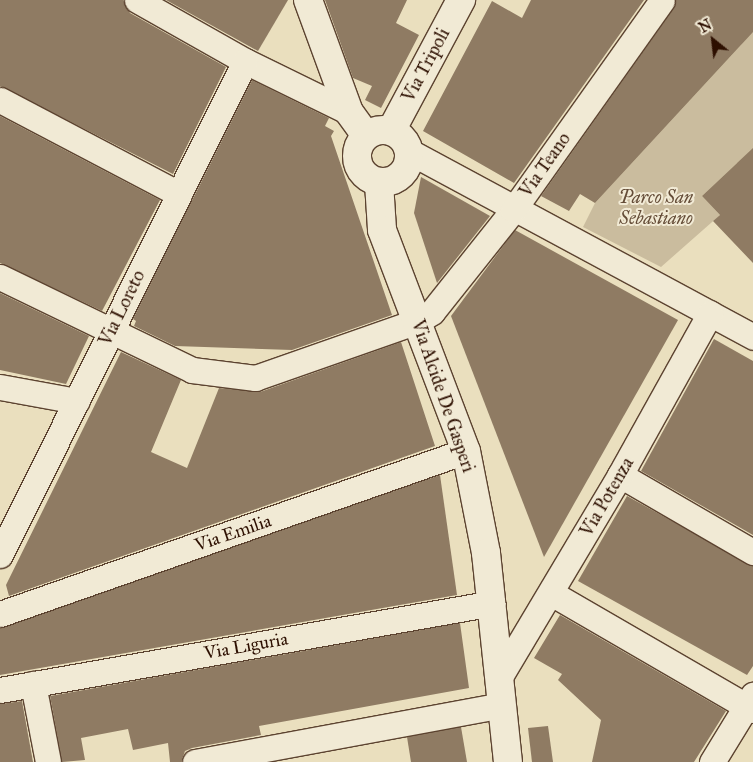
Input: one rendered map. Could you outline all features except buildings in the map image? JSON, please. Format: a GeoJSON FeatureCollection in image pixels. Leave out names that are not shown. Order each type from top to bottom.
{"type":"FeatureCollection","features":[{"type":"Feature","properties":{"kind":"main road"},"geometry":{"type":"LineString","coordinates":[[308,0],[349,112],[379,133],[404,138],[410,152],[407,168],[395,180],[379,183],[365,176],[357,163],[357,148],[379,133]]}},
{"type":"Feature","properties":{"kind":"main road","name":"Via Tripoli"},"geometry":{"type":"LineString","coordinates":[[379,133],[461,0]]}},
{"type":"Feature","properties":{"kind":"main road","name":"Via Alcide De Gasperi"},"geometry":{"type":"LineString","coordinates":[[379,183],[382,230],[466,451],[486,553],[508,762]]}},
{"type":"Feature","properties":{"kind":"street"},"geometry":{"type":"LineString","coordinates":[[137,0],[245,61],[349,112]]}},
{"type":"Feature","properties":{"kind":"street","name":"Via Teano"},"geometry":{"type":"LineString","coordinates":[[0,277],[109,333],[192,370],[255,378],[418,321],[432,312],[513,210],[662,0]]}},
{"type":"Feature","properties":{"kind":"street","name":"Via Loreto"},"geometry":{"type":"LineString","coordinates":[[0,554],[245,61]]}},
{"type":"Feature","properties":{"kind":"street"},"geometry":{"type":"LineString","coordinates":[[0,100],[179,194]]}},
{"type":"Feature","properties":{"kind":"street"},"geometry":{"type":"LineString","coordinates":[[410,152],[513,210],[753,337]]}},
{"type":"Feature","properties":{"kind":"street","name":"Via Potenza"},"geometry":{"type":"LineString","coordinates":[[499,678],[620,474],[710,313]]}},
{"type":"Feature","properties":{"kind":"street"},"geometry":{"type":"LineString","coordinates":[[0,387],[77,401]]}},
{"type":"Feature","properties":{"kind":"street","name":"Via Emilia"},"geometry":{"type":"LineString","coordinates":[[0,614],[466,451]]}},
{"type":"Feature","properties":{"kind":"street"},"geometry":{"type":"LineString","coordinates":[[620,474],[753,552]]}},
{"type":"Feature","properties":{"kind":"street"},"geometry":{"type":"LineString","coordinates":[[551,593],[751,704],[712,762]]}},
{"type":"Feature","properties":{"kind":"street","name":"Via Liguria"},"geometry":{"type":"LineString","coordinates":[[0,690],[492,603]]}},
{"type":"Feature","properties":{"kind":"street"},"geometry":{"type":"LineString","coordinates":[[34,684],[48,762]]}},
{"type":"Feature","properties":{"kind":"street"},"geometry":{"type":"LineString","coordinates":[[195,762],[502,705]]}},
{"type":"Feature","properties":{"kind":"green space","name":"Parco San Sebastiano"},"geometry":{"type":"Polygon","coordinates":[[[753,17],[753,179],[737,163],[702,196],[720,215],[661,267],[583,227],[595,203],[741,45],[753,17]]]}}]}
